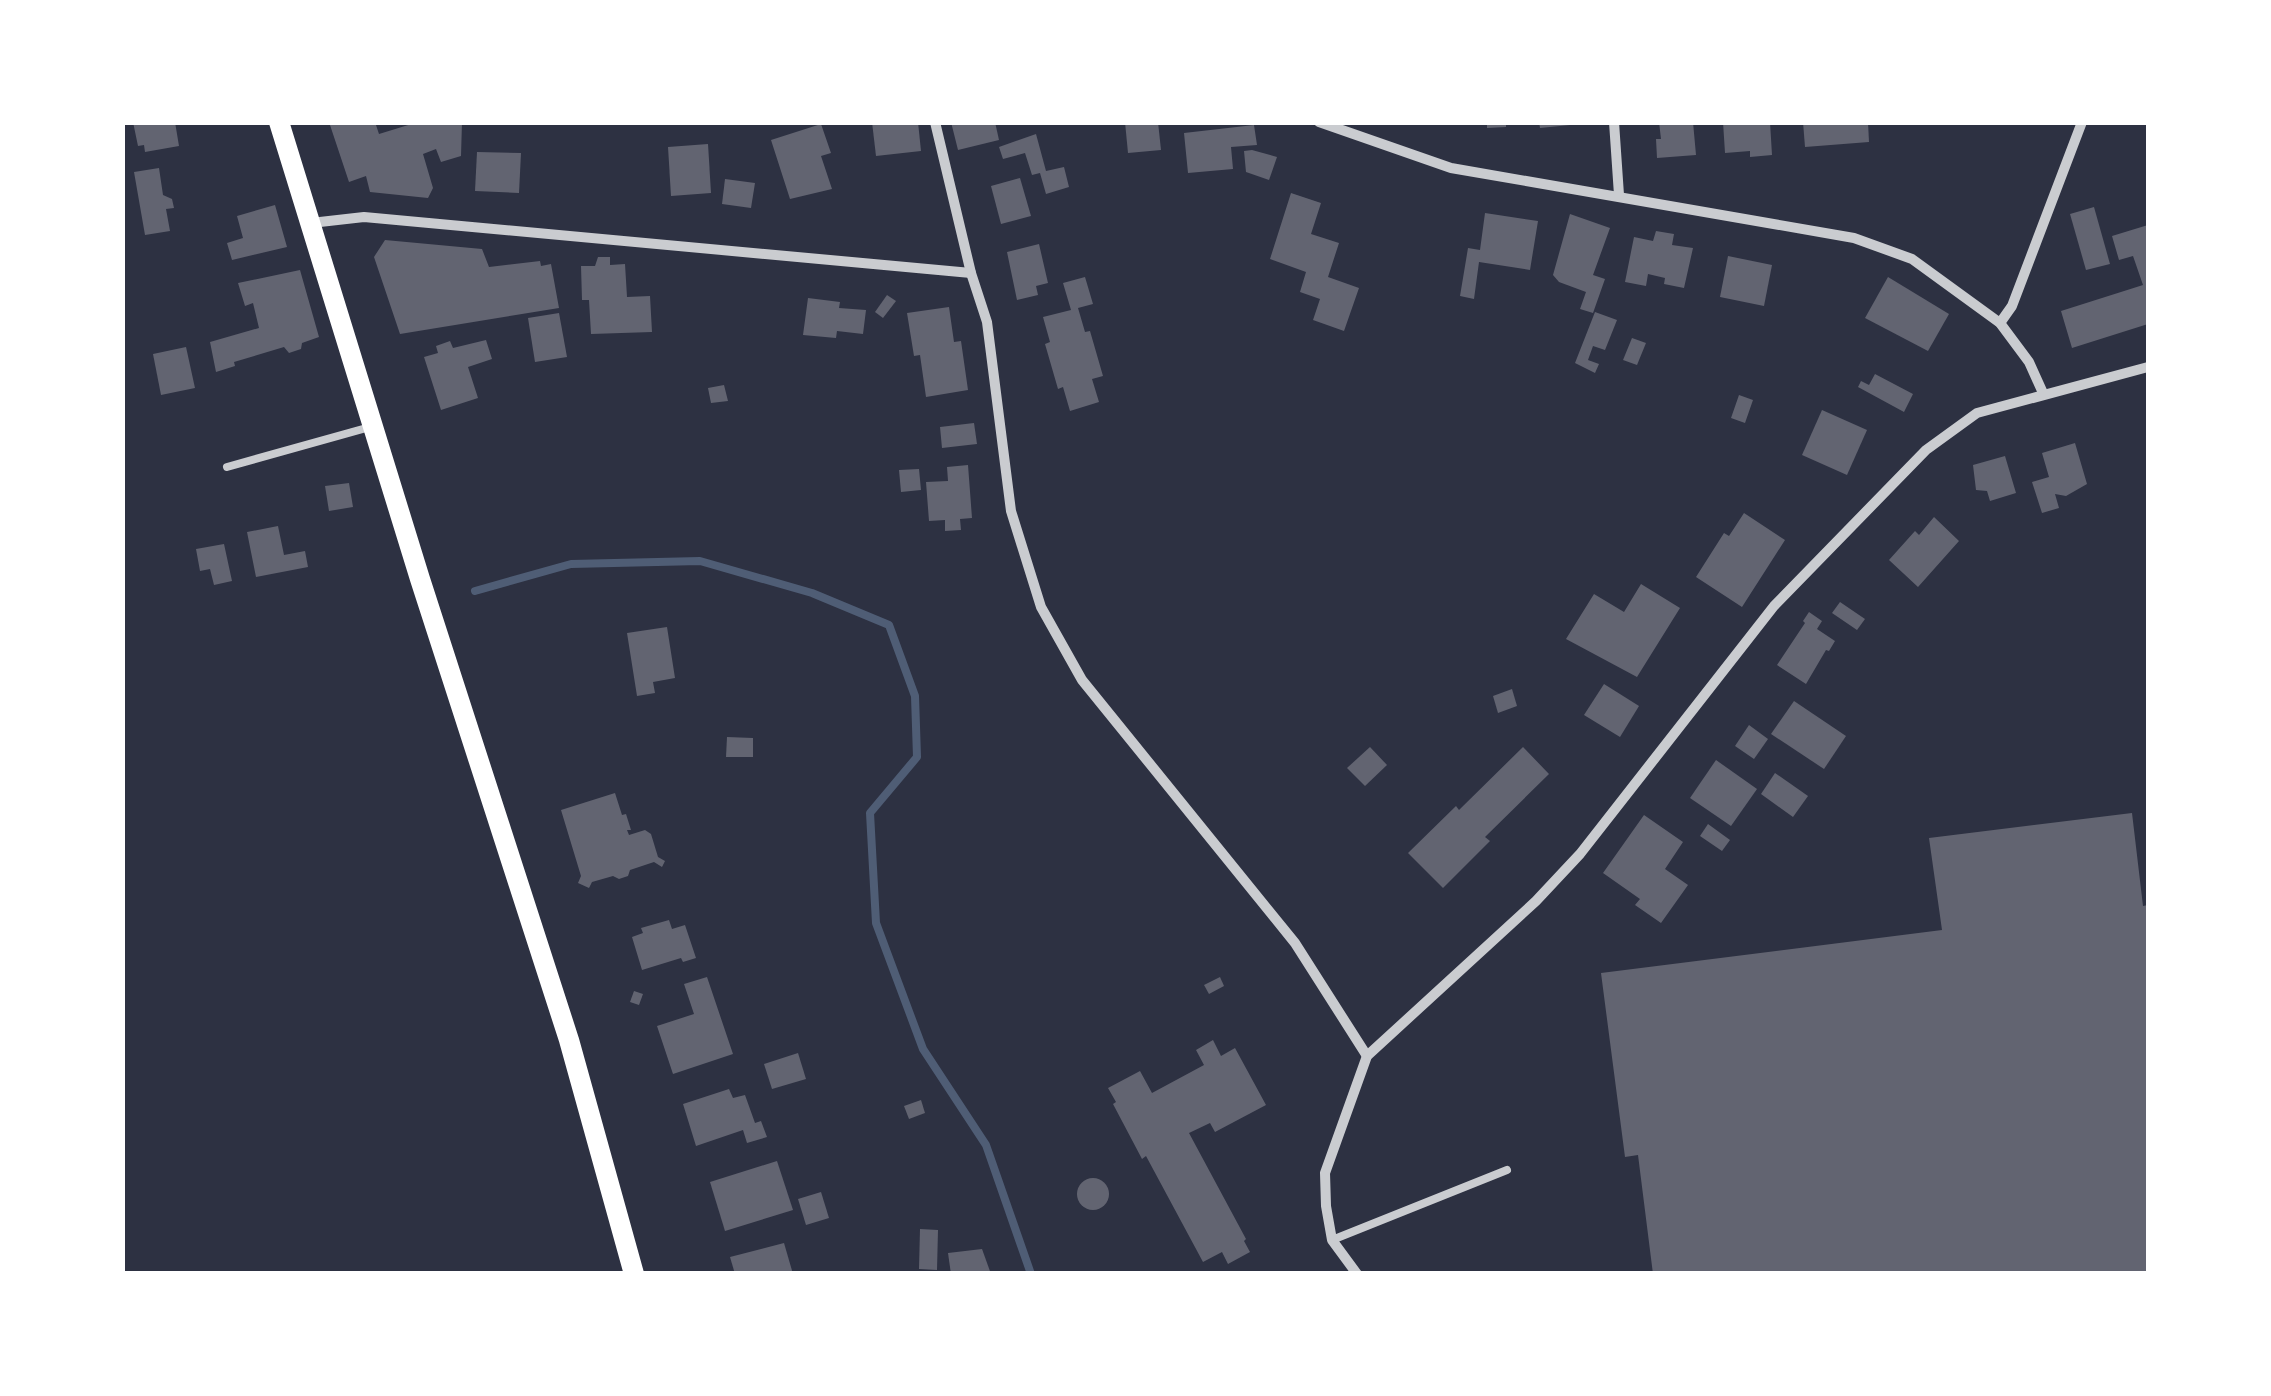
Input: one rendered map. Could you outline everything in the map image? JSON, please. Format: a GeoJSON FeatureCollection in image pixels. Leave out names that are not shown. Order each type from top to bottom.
{"type":"FeatureCollection","features":[{"type":"Feature","properties":{"kind":"main road"},"geometry":{"type":"LineString","coordinates":[[279,122],[569,1040],[634,1274]]}},
{"type":"Feature","properties":{"kind":"street"},"geometry":{"type":"LineString","coordinates":[[935,122],[971,273],[987,322],[1011,511],[1041,608],[1082,680],[1294,943],[1367,1056]]}},
{"type":"Feature","properties":{"kind":"street"},"geometry":{"type":"LineString","coordinates":[[1318,122],[1451,168],[1854,238],[1912,259],[2000,323],[2029,362],[2043,393]]}},
{"type":"Feature","properties":{"kind":"street"},"geometry":{"type":"LineString","coordinates":[[1614,122],[1618,195]]}},
{"type":"Feature","properties":{"kind":"street"},"geometry":{"type":"LineString","coordinates":[[2000,323],[2012,306],[2082,122]]}},
{"type":"Feature","properties":{"kind":"street"},"geometry":{"type":"LineString","coordinates":[[310,223],[364,217],[971,273]]}},
{"type":"Feature","properties":{"kind":"street"},"geometry":{"type":"LineString","coordinates":[[1354,1273],[1332,1240],[1325,1173],[1367,1056],[1569,866],[1774,606],[1926,450],[1978,412],[2148,367]]}},
{"type":"Feature","properties":{"kind":"lane"},"geometry":{"type":"LineString","coordinates":[[227,468],[374,426]]}},
{"type":"Feature","properties":{"kind":"lane"},"geometry":{"type":"LineString","coordinates":[[1332,1240],[1507,1170]]}},
{"type":"Feature","properties":{"kind":"building"},"geometry":{"type":"Polygon","coordinates":[[[133,122],[175,122],[179,146],[145,152],[144,145],[138,146],[133,122]]]}},
{"type":"Feature","properties":{"kind":"building"},"geometry":{"type":"Polygon","coordinates":[[[329,122],[375,122],[379,134],[418,122],[462,122],[461,156],[441,162],[436,149],[423,154],[433,188],[428,198],[370,192],[366,176],[349,182],[329,122]]]}},
{"type":"Feature","properties":{"kind":"building"},"geometry":{"type":"Polygon","coordinates":[[[872,122],[918,122],[921,151],[876,156],[872,122]]]}},
{"type":"Feature","properties":{"kind":"building"},"geometry":{"type":"Polygon","coordinates":[[[951,122],[995,122],[999,140],[958,150],[951,122]]]}},
{"type":"Feature","properties":{"kind":"building"},"geometry":{"type":"Polygon","coordinates":[[[1125,122],[1158,122],[1161,150],[1128,153],[1125,122]]]}},
{"type":"Feature","properties":{"kind":"building"},"geometry":{"type":"Polygon","coordinates":[[[1487,122],[1506,122],[1506,127],[1487,128],[1487,122]]]}},
{"type":"Feature","properties":{"kind":"building"},"geometry":{"type":"Polygon","coordinates":[[[1539,122],[1570,122],[1570,125],[1540,128],[1539,122]]]}},
{"type":"Feature","properties":{"kind":"building"},"geometry":{"type":"Polygon","coordinates":[[[1659,122],[1693,122],[1696,155],[1657,158],[1659,122]]]}},
{"type":"Feature","properties":{"kind":"building"},"geometry":{"type":"Polygon","coordinates":[[[1723,122],[1770,122],[1772,155],[1750,157],[1750,151],[1725,153],[1723,122]]]}},
{"type":"Feature","properties":{"kind":"building"},"geometry":{"type":"Polygon","coordinates":[[[1803,122],[1868,122],[1869,142],[1805,147],[1803,122]]]}},
{"type":"Feature","properties":{"kind":"building"},"geometry":{"type":"Polygon","coordinates":[[[821,124],[831,153],[821,156],[832,189],[790,199],[771,140],[821,124]]]}},
{"type":"Feature","properties":{"kind":"building"},"geometry":{"type":"Polygon","coordinates":[[[1254,125],[1257,145],[1231,147],[1233,169],[1188,173],[1184,133],[1254,125]]]}},
{"type":"Feature","properties":{"kind":"building"},"geometry":{"type":"Polygon","coordinates":[[[1036,134],[1046,171],[1064,167],[1069,187],[1046,194],[1040,173],[1032,175],[1025,153],[1003,159],[999,147],[1036,134]]]}},
{"type":"Feature","properties":{"kind":"building"},"geometry":{"type":"Polygon","coordinates":[[[708,144],[711,193],[671,196],[668,147],[708,144]]]}},
{"type":"Feature","properties":{"kind":"building"},"geometry":{"type":"Polygon","coordinates":[[[1244,151],[1277,157],[1269,180],[1246,172],[1244,151]]]}},
{"type":"Feature","properties":{"kind":"building"},"geometry":{"type":"Polygon","coordinates":[[[477,152],[521,153],[519,193],[475,191],[477,152]]]}},
{"type":"Feature","properties":{"kind":"building"},"geometry":{"type":"Polygon","coordinates":[[[159,168],[163,195],[172,199],[174,208],[166,209],[170,231],[145,235],[134,172],[159,168]]]}},
{"type":"Feature","properties":{"kind":"building"},"geometry":{"type":"Polygon","coordinates":[[[1020,178],[1031,216],[1001,224],[991,186],[1020,178]]]}},
{"type":"Feature","properties":{"kind":"building"},"geometry":{"type":"Polygon","coordinates":[[[725,179],[755,183],[751,208],[722,204],[725,179]]]}},
{"type":"Feature","properties":{"kind":"building"},"geometry":{"type":"Polygon","coordinates":[[[1291,193],[1321,203],[1311,234],[1339,243],[1328,277],[1359,288],[1344,331],[1313,320],[1320,299],[1300,292],[1306,272],[1270,259],[1291,193]]]}},
{"type":"Feature","properties":{"kind":"building"},"geometry":{"type":"Polygon","coordinates":[[[275,205],[287,247],[232,260],[227,243],[243,238],[237,216],[275,205]]]}},
{"type":"Feature","properties":{"kind":"building"},"geometry":{"type":"Polygon","coordinates":[[[2094,207],[2110,264],[2086,270],[2070,214],[2094,207]]]}},
{"type":"Feature","properties":{"kind":"building"},"geometry":{"type":"Polygon","coordinates":[[[1485,213],[1538,221],[1530,270],[1479,262],[1474,299],[1460,296],[1468,248],[1480,250],[1485,213]]]}},
{"type":"Feature","properties":{"kind":"building"},"geometry":{"type":"Polygon","coordinates":[[[1570,214],[1610,228],[1593,275],[1605,279],[1593,313],[1580,309],[1586,292],[1559,282],[1553,275],[1570,214]]]}},
{"type":"Feature","properties":{"kind":"building"},"geometry":{"type":"Polygon","coordinates":[[[2148,225],[2148,324],[2072,348],[2061,311],[2143,285],[2133,256],[2119,260],[2112,236],[2148,225]]]}},
{"type":"Feature","properties":{"kind":"building"},"geometry":{"type":"Polygon","coordinates":[[[1656,231],[1674,234],[1672,245],[1693,248],[1684,288],[1664,284],[1665,278],[1648,274],[1646,286],[1625,282],[1634,237],[1653,241],[1656,231]]]}},
{"type":"Feature","properties":{"kind":"building"},"geometry":{"type":"Polygon","coordinates":[[[385,240],[482,249],[489,267],[540,261],[541,266],[551,264],[559,308],[400,334],[374,257],[385,240]]]}},
{"type":"Feature","properties":{"kind":"building"},"geometry":{"type":"Polygon","coordinates":[[[1039,244],[1048,283],[1036,286],[1038,295],[1017,300],[1007,252],[1039,244]]]}},
{"type":"Feature","properties":{"kind":"building"},"geometry":{"type":"Polygon","coordinates":[[[1728,256],[1772,265],[1764,306],[1720,297],[1728,256]]]}},
{"type":"Feature","properties":{"kind":"building"},"geometry":{"type":"Polygon","coordinates":[[[598,257],[610,257],[610,265],[625,264],[627,297],[650,296],[652,332],[591,334],[589,300],[582,300],[581,266],[595,266],[598,257]]]}},
{"type":"Feature","properties":{"kind":"building"},"geometry":{"type":"Polygon","coordinates":[[[300,270],[319,337],[302,343],[301,349],[289,353],[284,347],[234,362],[235,366],[216,372],[210,342],[259,328],[253,303],[245,306],[238,283],[300,270]]]}},
{"type":"Feature","properties":{"kind":"building"},"geometry":{"type":"Polygon","coordinates":[[[1085,277],[1093,304],[1078,308],[1085,332],[1090,331],[1103,376],[1092,379],[1099,402],[1070,411],[1063,387],[1058,389],[1045,344],[1050,342],[1043,317],[1071,310],[1063,283],[1085,277]]]}},
{"type":"Feature","properties":{"kind":"building"},"geometry":{"type":"Polygon","coordinates":[[[1888,277],[1949,314],[1928,351],[1865,318],[1888,277]]]}},
{"type":"Feature","properties":{"kind":"building"},"geometry":{"type":"Polygon","coordinates":[[[887,295],[896,301],[883,318],[875,312],[887,295]]]}},
{"type":"Feature","properties":{"kind":"building"},"geometry":{"type":"Polygon","coordinates":[[[808,298],[840,302],[839,308],[866,310],[863,334],[837,331],[836,338],[803,335],[808,298]]]}},
{"type":"Feature","properties":{"kind":"building"},"geometry":{"type":"Polygon","coordinates":[[[949,307],[954,342],[961,341],[968,390],[926,397],[920,355],[914,356],[907,313],[949,307]]]}},
{"type":"Feature","properties":{"kind":"building"},"geometry":{"type":"Polygon","coordinates":[[[1595,312],[1617,320],[1605,350],[1593,346],[1588,360],[1599,364],[1595,373],[1575,363],[1595,312]]]}},
{"type":"Feature","properties":{"kind":"building"},"geometry":{"type":"Polygon","coordinates":[[[559,313],[567,357],[535,362],[528,318],[559,313]]]}},
{"type":"Feature","properties":{"kind":"building"},"geometry":{"type":"Polygon","coordinates":[[[1632,338],[1646,343],[1637,365],[1623,360],[1632,338]]]}},
{"type":"Feature","properties":{"kind":"building"},"geometry":{"type":"Polygon","coordinates":[[[486,340],[492,359],[468,367],[478,398],[441,410],[424,357],[438,353],[436,346],[450,341],[453,348],[486,340]]]}},
{"type":"Feature","properties":{"kind":"building"},"geometry":{"type":"Polygon","coordinates":[[[186,347],[195,388],[161,395],[153,354],[186,347]]]}},
{"type":"Feature","properties":{"kind":"building"},"geometry":{"type":"Polygon","coordinates":[[[1875,374],[1913,394],[1904,412],[1858,387],[1861,381],[1869,385],[1875,374]]]}},
{"type":"Feature","properties":{"kind":"building"},"geometry":{"type":"Polygon","coordinates":[[[724,385],[728,401],[711,403],[708,388],[724,385]]]}},
{"type":"Feature","properties":{"kind":"building"},"geometry":{"type":"Polygon","coordinates":[[[1739,395],[1753,400],[1745,423],[1731,418],[1739,395]]]}},
{"type":"Feature","properties":{"kind":"building"},"geometry":{"type":"Polygon","coordinates":[[[1822,410],[1867,430],[1847,475],[1802,455],[1822,410]]]}},
{"type":"Feature","properties":{"kind":"building"},"geometry":{"type":"Polygon","coordinates":[[[974,423],[977,444],[942,448],[940,427],[974,423]]]}},
{"type":"Feature","properties":{"kind":"building"},"geometry":{"type":"Polygon","coordinates":[[[2075,443],[2087,484],[2066,496],[2055,494],[2059,508],[2042,513],[2032,482],[2049,477],[2042,453],[2075,443]]]}},
{"type":"Feature","properties":{"kind":"building"},"geometry":{"type":"Polygon","coordinates":[[[2005,456],[2016,493],[1990,501],[1987,491],[1976,490],[1973,465],[2005,456]]]}},
{"type":"Feature","properties":{"kind":"building"},"geometry":{"type":"Polygon","coordinates":[[[968,465],[972,518],[960,519],[961,530],[945,531],[945,520],[929,521],[926,482],[948,481],[947,467],[968,465]]]}},
{"type":"Feature","properties":{"kind":"building"},"geometry":{"type":"Polygon","coordinates":[[[919,469],[921,490],[901,492],[899,470],[919,469]]]}},
{"type":"Feature","properties":{"kind":"building"},"geometry":{"type":"Polygon","coordinates":[[[349,483],[353,507],[329,511],[325,486],[349,483]]]}},
{"type":"Feature","properties":{"kind":"building"},"geometry":{"type":"Polygon","coordinates":[[[1744,513],[1785,540],[1742,607],[1696,577],[1724,533],[1729,536],[1744,513]]]}},
{"type":"Feature","properties":{"kind":"building"},"geometry":{"type":"Polygon","coordinates":[[[1934,517],[1959,541],[1918,587],[1889,560],[1915,531],[1919,535],[1934,517]]]}},
{"type":"Feature","properties":{"kind":"building"},"geometry":{"type":"Polygon","coordinates":[[[278,526],[284,555],[305,551],[308,567],[256,577],[247,532],[278,526]]]}},
{"type":"Feature","properties":{"kind":"building"},"geometry":{"type":"Polygon","coordinates":[[[224,544],[232,581],[214,585],[210,569],[200,571],[196,549],[224,544]]]}},
{"type":"Feature","properties":{"kind":"building"},"geometry":{"type":"Polygon","coordinates":[[[1641,584],[1680,608],[1637,677],[1566,639],[1594,594],[1624,612],[1641,584]]]}},
{"type":"Feature","properties":{"kind":"building"},"geometry":{"type":"Polygon","coordinates":[[[1840,602],[1865,619],[1857,630],[1832,613],[1840,602]]]}},
{"type":"Feature","properties":{"kind":"building"},"geometry":{"type":"Polygon","coordinates":[[[1809,612],[1822,621],[1817,629],[1835,641],[1806,684],[1777,665],[1809,612]]]}},
{"type":"Feature","properties":{"kind":"building"},"geometry":{"type":"Polygon","coordinates":[[[667,627],[675,678],[653,682],[655,693],[637,696],[627,633],[667,627]]]}},
{"type":"Feature","properties":{"kind":"building"},"geometry":{"type":"Polygon","coordinates":[[[1604,684],[1639,706],[1620,737],[1584,715],[1604,684]]]}},
{"type":"Feature","properties":{"kind":"building"},"geometry":{"type":"Polygon","coordinates":[[[1512,689],[1517,706],[1498,713],[1493,696],[1512,689]]]}},
{"type":"Feature","properties":{"kind":"building"},"geometry":{"type":"Polygon","coordinates":[[[1794,701],[1846,736],[1824,769],[1771,734],[1794,701]]]}},
{"type":"Feature","properties":{"kind":"building"},"geometry":{"type":"Polygon","coordinates":[[[1749,725],[1768,739],[1754,759],[1735,746],[1749,725]]]}},
{"type":"Feature","properties":{"kind":"building"},"geometry":{"type":"Polygon","coordinates":[[[727,737],[753,738],[753,757],[726,757],[727,737]]]}},
{"type":"Feature","properties":{"kind":"building"},"geometry":{"type":"Polygon","coordinates":[[[1370,747],[1387,765],[1365,786],[1347,768],[1370,747]]]}},
{"type":"Feature","properties":{"kind":"building"},"geometry":{"type":"Polygon","coordinates":[[[1523,747],[1549,774],[1485,837],[1490,841],[1443,888],[1408,853],[1523,747]]]}},
{"type":"Feature","properties":{"kind":"building"},"geometry":{"type":"Polygon","coordinates":[[[1716,760],[1757,789],[1731,826],[1690,798],[1716,760]]]}},
{"type":"Feature","properties":{"kind":"building"},"geometry":{"type":"Polygon","coordinates":[[[1775,773],[1808,796],[1793,817],[1761,794],[1775,773]]]}},
{"type":"Feature","properties":{"kind":"building"},"geometry":{"type":"Polygon","coordinates":[[[615,793],[622,815],[626,814],[629,835],[645,830],[651,834],[658,857],[665,861],[662,867],[654,862],[630,870],[628,876],[619,879],[613,876],[592,882],[589,888],[578,883],[581,876],[561,810],[615,793]]]}},
{"type":"Feature","properties":{"kind":"building"},"geometry":{"type":"Polygon","coordinates":[[[2132,813],[2143,906],[2148,905],[2148,1274],[1653,1274],[1638,1155],[1625,1157],[1601,973],[1942,930],[1929,838],[2132,813]]]}},
{"type":"Feature","properties":{"kind":"building"},"geometry":{"type":"Polygon","coordinates":[[[1644,815],[1683,842],[1665,869],[1688,885],[1661,923],[1635,905],[1640,899],[1603,873],[1644,815]]]}},
{"type":"Feature","properties":{"kind":"building"},"geometry":{"type":"Polygon","coordinates":[[[1708,824],[1730,840],[1722,851],[1700,836],[1708,824]]]}},
{"type":"Feature","properties":{"kind":"building"},"geometry":{"type":"Polygon","coordinates":[[[669,920],[672,929],[685,925],[696,958],[683,962],[681,958],[642,970],[632,937],[643,933],[641,928],[669,920]]]}},
{"type":"Feature","properties":{"kind":"building"},"geometry":{"type":"Polygon","coordinates":[[[707,977],[733,1054],[673,1074],[657,1026],[694,1014],[684,984],[707,977]]]}},
{"type":"Feature","properties":{"kind":"building"},"geometry":{"type":"Polygon","coordinates":[[[1220,977],[1224,986],[1209,994],[1204,985],[1220,977]]]}},
{"type":"Feature","properties":{"kind":"building"},"geometry":{"type":"Polygon","coordinates":[[[634,991],[643,994],[639,1005],[630,1002],[634,991]]]}},
{"type":"Feature","properties":{"kind":"building"},"geometry":{"type":"Polygon","coordinates":[[[1213,1040],[1221,1056],[1235,1048],[1266,1105],[1215,1132],[1210,1123],[1189,1133],[1250,1252],[1228,1264],[1222,1252],[1203,1262],[1146,1156],[1142,1159],[1108,1088],[1140,1071],[1152,1093],[1204,1065],[1196,1050],[1213,1040]]]}},
{"type":"Feature","properties":{"kind":"building"},"geometry":{"type":"Polygon","coordinates":[[[798,1053],[806,1079],[772,1089],[764,1064],[798,1053]]]}},
{"type":"Feature","properties":{"kind":"building"},"geometry":{"type":"Polygon","coordinates":[[[729,1089],[733,1098],[745,1095],[755,1123],[761,1121],[767,1137],[747,1143],[743,1130],[696,1146],[683,1104],[729,1089]]]}},
{"type":"Feature","properties":{"kind":"building"},"geometry":{"type":"Polygon","coordinates":[[[921,1100],[925,1113],[909,1119],[904,1106],[921,1100]]]}},
{"type":"Feature","properties":{"kind":"building"},"geometry":{"type":"Polygon","coordinates":[[[777,1161],[793,1210],[725,1231],[710,1182],[777,1161]]]}},
{"type":"Feature","properties":{"kind":"building"},"geometry":{"type":"Polygon","coordinates":[[[1093,1178],[1104,1183],[1109,1194],[1104,1205],[1093,1210],[1082,1205],[1077,1194],[1082,1183],[1093,1178]]]}},
{"type":"Feature","properties":{"kind":"building"},"geometry":{"type":"Polygon","coordinates":[[[821,1192],[829,1218],[806,1225],[798,1199],[821,1192]]]}},
{"type":"Feature","properties":{"kind":"building"},"geometry":{"type":"Polygon","coordinates":[[[920,1229],[938,1230],[937,1270],[919,1269],[920,1229]]]}},
{"type":"Feature","properties":{"kind":"building"},"geometry":{"type":"Polygon","coordinates":[[[784,1243],[793,1274],[735,1274],[730,1257],[784,1243]]]}},
{"type":"Feature","properties":{"kind":"building"},"geometry":{"type":"Polygon","coordinates":[[[982,1249],[991,1274],[951,1274],[948,1253],[982,1249]]]}},
{"type":"Feature","properties":{"kind":"waterway"},"geometry":{"type":"LineString","coordinates":[[475,591],[571,564],[700,561],[812,593],[889,625],[915,696],[917,757],[870,813],[876,923],[923,1049],[986,1145],[1031,1274]]}}]}
